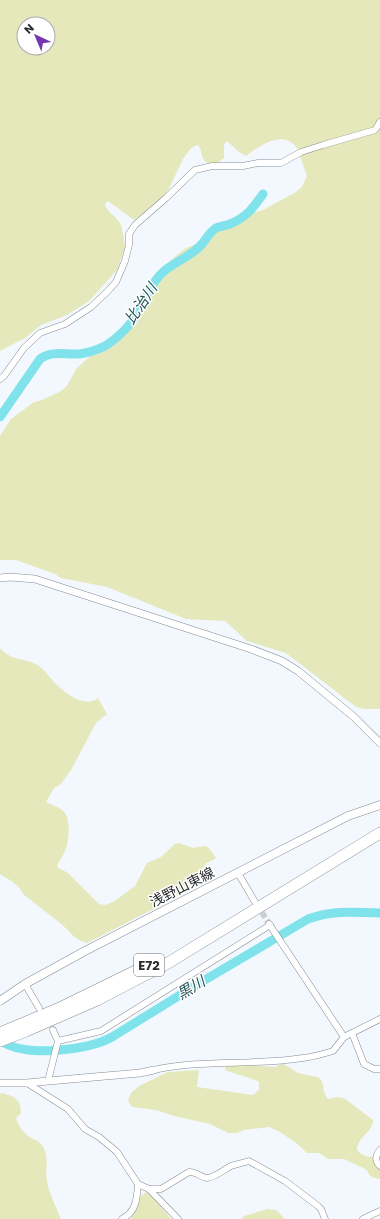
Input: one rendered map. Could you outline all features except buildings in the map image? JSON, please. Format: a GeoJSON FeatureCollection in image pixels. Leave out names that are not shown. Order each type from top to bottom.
{"type":"FeatureCollection","features":[{"type":"Feature","properties":{"kind":"highway","name":"E72"},"geometry":{"type":"LineString","coordinates":[[0,1041],[97,1000],[168,963],[380,834]]}},
{"type":"Feature","properties":{"kind":"highway","name":"E72"},"geometry":{"type":"LineString","coordinates":[[0,1033],[62,1007],[120,980],[282,893]]}},
{"type":"Feature","properties":{"kind":"main road","name":"浅野山東線"},"geometry":{"type":"LineString","coordinates":[[0,1001],[25,984],[85,951],[348,816],[380,805]]}},
{"type":"Feature","properties":{"kind":"street"},"geometry":{"type":"LineString","coordinates":[[0,379],[4,376],[24,348],[40,333],[65,324],[108,292],[116,282],[125,261],[129,245],[129,234],[135,225],[195,170],[212,166],[243,166],[258,163],[281,163],[301,152],[323,144],[375,130],[380,122]]}},
{"type":"Feature","properties":{"kind":"street"},"geometry":{"type":"LineString","coordinates":[[0,578],[10,576],[35,579],[251,649],[282,661],[298,671],[327,695],[380,743]]}},
{"type":"Feature","properties":{"kind":"street"},"geometry":{"type":"LineString","coordinates":[[238,873],[255,902]]}},
{"type":"Feature","properties":{"kind":"street"},"geometry":{"type":"LineString","coordinates":[[58,1041],[101,1031],[269,924],[344,1037]]}},
{"type":"Feature","properties":{"kind":"street"},"geometry":{"type":"LineString","coordinates":[[25,984],[39,1008]]}},
{"type":"Feature","properties":{"kind":"street"},"geometry":{"type":"LineString","coordinates":[[0,1083],[27,1083],[140,1073],[166,1068],[205,1064],[303,1058],[333,1051],[344,1037],[379,1020]]}},
{"type":"Feature","properties":{"kind":"street"},"geometry":{"type":"LineString","coordinates":[[48,1080],[58,1041],[53,1030]]}},
{"type":"Feature","properties":{"kind":"street"},"geometry":{"type":"LineString","coordinates":[[352,1033],[364,1064],[374,1069],[380,1069]]}},
{"type":"Feature","properties":{"kind":"street"},"geometry":{"type":"LineString","coordinates":[[27,1083],[68,1109],[85,1130],[99,1137],[117,1152],[138,1184],[149,1189],[178,1219]]}},
{"type":"Feature","properties":{"kind":"street"},"geometry":{"type":"LineString","coordinates":[[380,1150],[376,1158],[376,1162],[380,1166]]}},
{"type":"Feature","properties":{"kind":"street"},"geometry":{"type":"LineString","coordinates":[[149,1189],[161,1189],[189,1172],[193,1172],[208,1178],[232,1166],[249,1161],[285,1181],[318,1206],[321,1209],[324,1219]]}},
{"type":"Feature","properties":{"kind":"street"},"geometry":{"type":"LineString","coordinates":[[122,1219],[132,1212],[137,1199],[138,1184]]}},
{"type":"Feature","properties":{"kind":"street"},"geometry":{"type":"LineString","coordinates":[[363,1219],[380,1211]]}},
{"type":"Feature","properties":{"kind":"green space"},"geometry":{"type":"Polygon","coordinates":[[[0,0],[380,0],[380,709],[364,709],[356,707],[286,653],[247,641],[225,621],[186,619],[107,587],[61,578],[55,574],[16,560],[0,560],[0,436],[11,419],[34,402],[61,391],[67,386],[76,369],[89,357],[99,350],[110,347],[138,323],[152,287],[164,267],[172,259],[186,248],[197,244],[219,226],[237,218],[263,210],[296,192],[302,187],[307,176],[296,147],[290,142],[284,140],[270,141],[246,156],[227,141],[224,144],[224,158],[217,163],[209,164],[204,160],[198,145],[191,148],[183,159],[163,201],[134,220],[108,201],[105,204],[106,207],[121,225],[125,248],[117,270],[89,301],[67,315],[41,325],[25,338],[0,351],[0,0]]]}},
{"type":"Feature","properties":{"kind":"green space"},"geometry":{"type":"Polygon","coordinates":[[[0,648],[10,656],[32,662],[39,666],[58,686],[77,699],[88,702],[98,698],[107,714],[96,723],[71,770],[61,784],[54,788],[46,802],[63,811],[68,822],[69,833],[66,849],[57,867],[68,873],[99,904],[105,905],[113,902],[135,886],[147,863],[161,857],[175,844],[179,843],[193,848],[204,846],[208,847],[216,858],[205,864],[199,878],[185,891],[181,891],[169,901],[87,943],[75,937],[60,923],[23,894],[16,884],[0,874],[0,648]]]}},
{"type":"Feature","properties":{"kind":"green space"},"geometry":{"type":"Polygon","coordinates":[[[282,1063],[298,1073],[318,1077],[322,1082],[328,1099],[336,1097],[344,1098],[373,1120],[371,1128],[360,1141],[357,1150],[367,1156],[380,1156],[380,1179],[372,1177],[367,1170],[344,1159],[328,1159],[319,1153],[307,1153],[280,1132],[269,1127],[244,1130],[237,1133],[228,1133],[210,1124],[174,1116],[156,1110],[132,1107],[128,1101],[131,1093],[139,1086],[168,1072],[199,1070],[197,1087],[253,1095],[259,1090],[259,1082],[225,1070],[226,1066],[229,1064],[276,1067],[282,1063]]]}},
{"type":"Feature","properties":{"kind":"green space"},"geometry":{"type":"Polygon","coordinates":[[[0,1094],[10,1095],[18,1101],[21,1108],[21,1113],[16,1118],[19,1125],[26,1134],[40,1143],[44,1148],[48,1185],[61,1219],[0,1219],[0,1094]]]}},
{"type":"Feature","properties":{"kind":"green space"},"geometry":{"type":"Polygon","coordinates":[[[146,1192],[152,1196],[171,1219],[131,1219],[140,1197],[146,1192]]]}},
{"type":"Feature","properties":{"kind":"green space"},"geometry":{"type":"Polygon","coordinates":[[[268,1209],[276,1210],[285,1219],[242,1219],[244,1216],[268,1209]]]}},
{"type":"Feature","properties":{"kind":"waterway","name":"比治川"},"geometry":{"type":"LineString","coordinates":[[0,417],[40,359],[54,354],[85,353],[99,349],[110,343],[125,330],[133,320],[151,287],[160,275],[197,249],[216,228],[230,224],[245,215],[253,208],[263,194]]}},
{"type":"Feature","properties":{"kind":"waterway","name":"黒川"},"geometry":{"type":"LineString","coordinates":[[0,1040],[10,1046],[39,1051],[72,1049],[101,1042],[112,1037],[308,919],[335,913],[380,913]]}},
{"type":"Feature","properties":{"kind":"tunnel"},"geometry":{"type":"LineString","coordinates":[[257,905],[268,922]]}}]}
